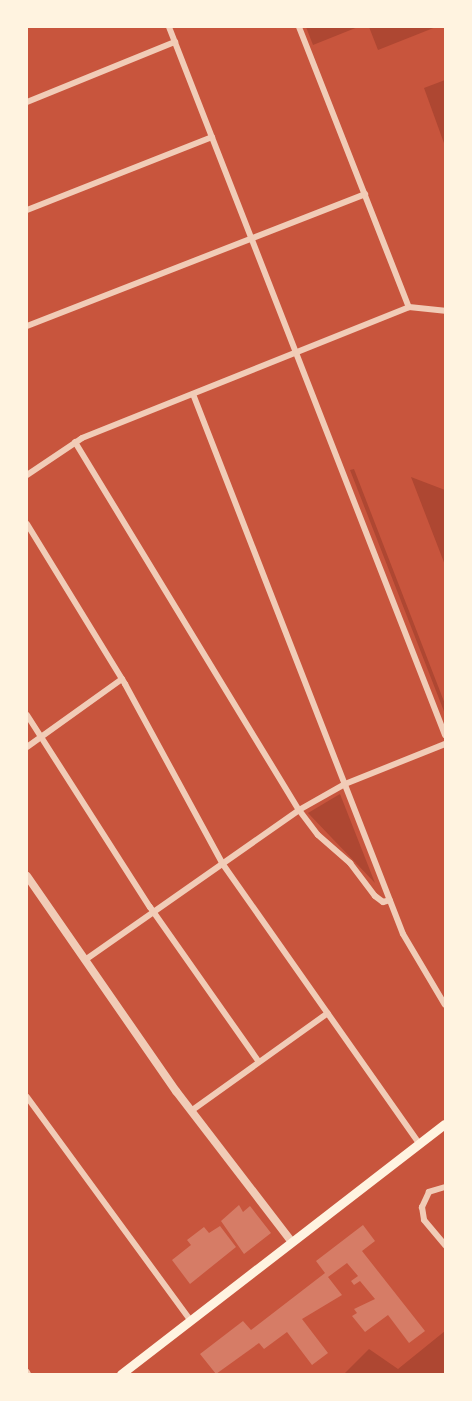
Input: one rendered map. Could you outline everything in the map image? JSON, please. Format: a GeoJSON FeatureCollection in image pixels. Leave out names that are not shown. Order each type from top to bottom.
{"type":"FeatureCollection","features":[{"type":"Feature","properties":{"kind":"highway"},"geometry":{"type":"LineString","coordinates":[[121,1374],[445,1124]]}},
{"type":"Feature","properties":{"kind":"street"},"geometry":{"type":"LineString","coordinates":[[169,27],[445,735]]}},
{"type":"Feature","properties":{"kind":"street"},"geometry":{"type":"LineString","coordinates":[[298,27],[409,307]]}},
{"type":"Feature","properties":{"kind":"street"},"geometry":{"type":"LineString","coordinates":[[27,102],[175,42]]}},
{"type":"Feature","properties":{"kind":"street"},"geometry":{"type":"LineString","coordinates":[[27,210],[212,137]]}},
{"type":"Feature","properties":{"kind":"street"},"geometry":{"type":"LineString","coordinates":[[27,326],[365,194]]}},
{"type":"Feature","properties":{"kind":"street"},"geometry":{"type":"LineString","coordinates":[[27,475],[75,442],[409,307],[445,311]]}},
{"type":"Feature","properties":{"kind":"street"},"geometry":{"type":"LineString","coordinates":[[193,394],[411,954],[445,1005]]}},
{"type":"Feature","properties":{"kind":"street"},"geometry":{"type":"LineString","coordinates":[[75,442],[299,810],[318,835],[350,863],[375,896],[383,902],[390,900]]}},
{"type":"Feature","properties":{"kind":"street"},"geometry":{"type":"LineString","coordinates":[[27,524],[122,680],[222,863],[419,1143]]}},
{"type":"Feature","properties":{"kind":"street"},"geometry":{"type":"LineString","coordinates":[[27,747],[122,680]]}},
{"type":"Feature","properties":{"kind":"street"},"geometry":{"type":"LineString","coordinates":[[27,716],[153,911],[259,1062]]}},
{"type":"Feature","properties":{"kind":"street"},"geometry":{"type":"LineString","coordinates":[[85,960],[299,810],[345,784],[445,744]]}},
{"type":"Feature","properties":{"kind":"street"},"geometry":{"type":"LineString","coordinates":[[27,876],[191,1111],[292,1242]]}},
{"type":"Feature","properties":{"kind":"street"},"geometry":{"type":"LineString","coordinates":[[191,1111],[328,1013]]}},
{"type":"Feature","properties":{"kind":"street"},"geometry":{"type":"LineString","coordinates":[[27,1097],[190,1320]]}},
{"type":"Feature","properties":{"kind":"street"},"geometry":{"type":"LineString","coordinates":[[445,1187],[429,1192],[422,1207],[424,1220],[445,1245]]}},
{"type":"Feature","properties":{"kind":"shaded area"},"geometry":{"type":"Polygon","coordinates":[[[306,27],[358,27],[313,45],[306,27]]]}},
{"type":"Feature","properties":{"kind":"shaded area"},"geometry":{"type":"Polygon","coordinates":[[[369,27],[436,27],[378,50],[369,27]]]}},
{"type":"Feature","properties":{"kind":"shaded area"},"geometry":{"type":"Polygon","coordinates":[[[445,80],[445,146],[424,88],[445,80]]]}},
{"type":"Feature","properties":{"kind":"shaded area"},"geometry":{"type":"Polygon","coordinates":[[[354,469],[445,704],[445,714],[350,470],[354,469]]]}},
{"type":"Feature","properties":{"kind":"shaded area"},"geometry":{"type":"Polygon","coordinates":[[[411,477],[445,490],[445,565],[411,477]]]}},
{"type":"Feature","properties":{"kind":"shaded area"},"geometry":{"type":"Polygon","coordinates":[[[340,794],[375,883],[308,813],[340,794]]]}},
{"type":"Feature","properties":{"kind":"shaded area"},"geometry":{"type":"Polygon","coordinates":[[[445,1331],[445,1374],[344,1374],[369,1349],[398,1369],[445,1331]]]}},
{"type":"Feature","properties":{"kind":"building"},"geometry":{"type":"Polygon","coordinates":[[[239,1205],[243,1212],[250,1206],[271,1233],[244,1254],[221,1221],[239,1205]]]}},
{"type":"Feature","properties":{"kind":"building"},"geometry":{"type":"Polygon","coordinates":[[[363,1225],[375,1241],[362,1251],[425,1331],[409,1343],[388,1315],[365,1332],[352,1316],[357,1313],[354,1309],[375,1299],[360,1281],[354,1285],[351,1281],[358,1276],[347,1263],[328,1277],[342,1295],[302,1319],[328,1353],[312,1365],[287,1332],[264,1349],[259,1343],[216,1374],[200,1354],[243,1321],[251,1330],[325,1273],[316,1261],[363,1225]]]}},
{"type":"Feature","properties":{"kind":"building"},"geometry":{"type":"Polygon","coordinates":[[[220,1226],[236,1247],[190,1284],[172,1260],[191,1245],[187,1240],[204,1227],[209,1233],[220,1226]]]}}]}
